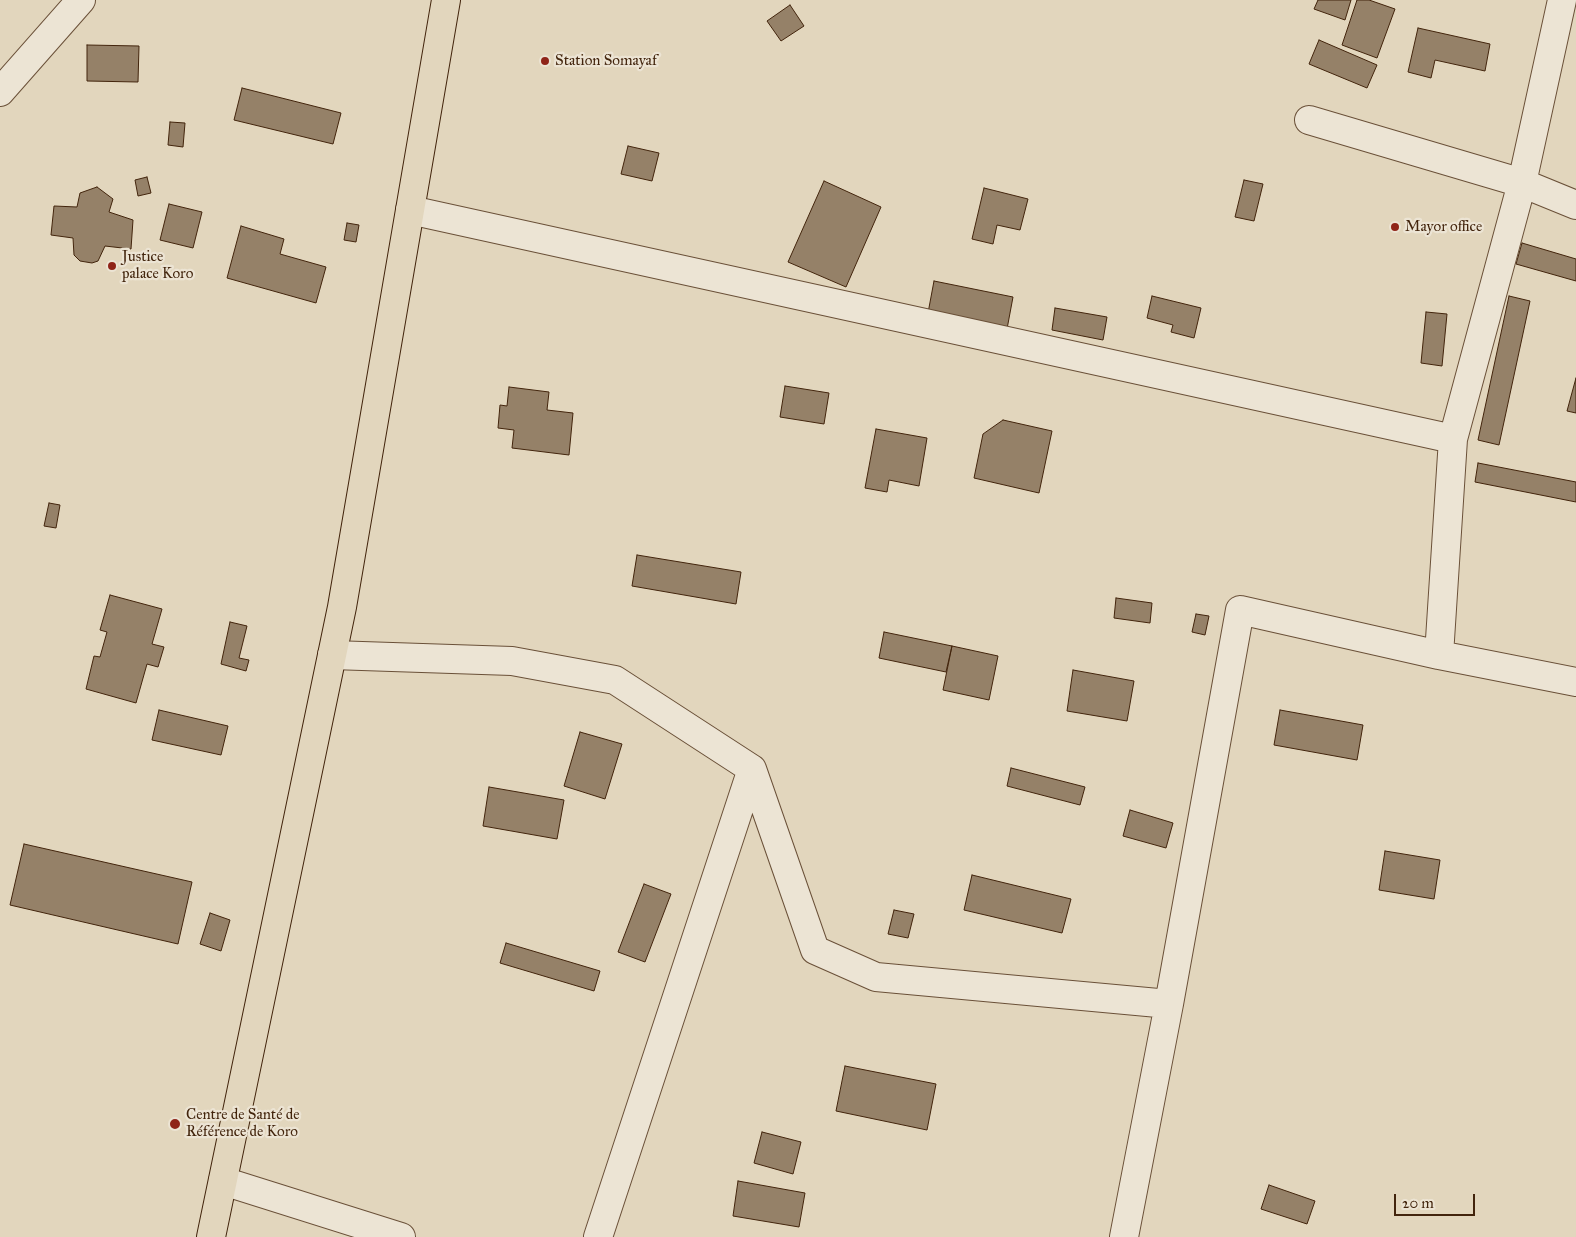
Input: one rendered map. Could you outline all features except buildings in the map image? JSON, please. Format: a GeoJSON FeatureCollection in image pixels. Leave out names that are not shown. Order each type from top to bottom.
{"type":"FeatureCollection","features":[{"type":"Feature","properties":{"kind":"main road"},"geometry":{"type":"LineString","coordinates":[[211,1237],[332,655],[446,0]]}},
{"type":"Feature","properties":{"kind":"street"},"geometry":{"type":"LineString","coordinates":[[0,92],[81,0]]}},
{"type":"Feature","properties":{"kind":"street"},"geometry":{"type":"LineString","coordinates":[[1439,655],[1453,439],[1522,183],[1562,0]]}},
{"type":"Feature","properties":{"kind":"street"},"geometry":{"type":"LineString","coordinates":[[1309,120],[1522,183],[1576,205]]}},
{"type":"Feature","properties":{"kind":"street"},"geometry":{"type":"LineString","coordinates":[[410,210],[1453,439]]}},
{"type":"Feature","properties":{"kind":"street"},"geometry":{"type":"LineString","coordinates":[[1124,1237],[1169,1004],[1240,610],[1439,655],[1576,682]]}},
{"type":"Feature","properties":{"kind":"street"},"geometry":{"type":"LineString","coordinates":[[332,655],[512,661],[615,680],[752,770],[815,950],[876,977],[1169,1004]]}},
{"type":"Feature","properties":{"kind":"street"},"geometry":{"type":"LineString","coordinates":[[598,1237],[752,770]]}},
{"type":"Feature","properties":{"kind":"street"},"geometry":{"type":"LineString","coordinates":[[223,1181],[401,1237]]}},
{"type":"Feature","properties":{"kind":"place","name":"Station Somayaf"},"geometry":{"type":"Point","coordinates":[545,61]}},
{"type":"Feature","properties":{"kind":"place","name":"Mayor office"},"geometry":{"type":"Point","coordinates":[1395,227]}},
{"type":"Feature","properties":{"kind":"place","name":"Justice palace Koro"},"geometry":{"type":"Point","coordinates":[112,266]}},
{"type":"Feature","properties":{"kind":"place","name":"Centre de Santé de Référence de Koro"},"geometry":{"type":"Point","coordinates":[175,1124]}}]}
